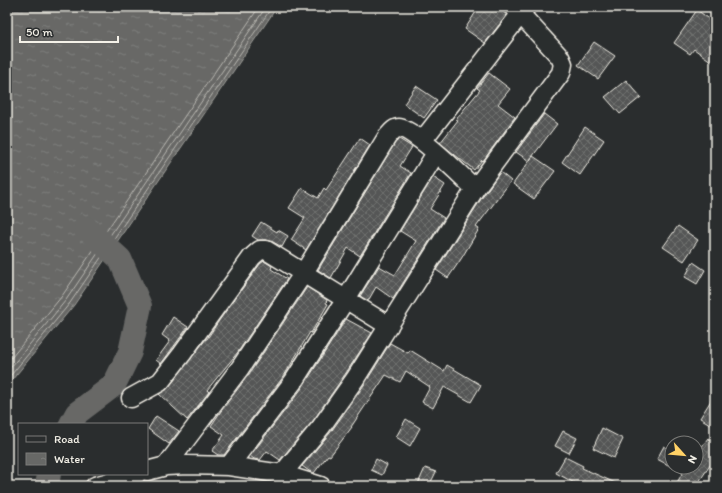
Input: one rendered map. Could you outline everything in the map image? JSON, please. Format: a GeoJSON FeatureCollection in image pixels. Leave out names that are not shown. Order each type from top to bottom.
{"type":"FeatureCollection","features":[{"type":"Feature","properties":{"kind":"street"},"geometry":{"type":"LineString","coordinates":[[282,474],[329,415],[355,379],[475,189],[557,79],[563,68],[560,57],[520,9],[422,141]]}},
{"type":"Feature","properties":{"kind":"street"},"geometry":{"type":"LineString","coordinates":[[166,466],[240,368],[303,274],[393,130],[398,128],[404,129],[422,141],[475,189]]}},
{"type":"Feature","properties":{"kind":"street"},"geometry":{"type":"LineString","coordinates":[[229,466],[293,382],[346,300],[436,153]]}},
{"type":"Feature","properties":{"kind":"street"},"geometry":{"type":"LineString","coordinates":[[131,398],[160,382],[252,257],[260,250],[266,250],[389,326]]}},
{"type":"Feature","properties":{"kind":"street"},"geometry":{"type":"LineString","coordinates":[[148,471],[166,466],[229,466],[282,474],[322,486]]}},
{"type":"Feature","properties":{"kind":"street"},"geometry":{"type":"LineString","coordinates":[[95,486],[134,475]]}},
{"type":"Feature","properties":{"kind":"water"},"geometry":{"type":"Polygon","coordinates":[[[7,7],[277,7],[74,305],[7,386],[7,7]]]}},
{"type":"Feature","properties":{"kind":"building"},"geometry":{"type":"Polygon","coordinates":[[[479,7],[497,7],[507,15],[485,43],[465,29],[479,7]]]}},
{"type":"Feature","properties":{"kind":"building"},"geometry":{"type":"Polygon","coordinates":[[[697,10],[715,23],[715,64],[694,49],[690,54],[674,43],[697,10]]]}},
{"type":"Feature","properties":{"kind":"building"},"geometry":{"type":"Polygon","coordinates":[[[594,42],[615,56],[598,79],[578,65],[594,42]]]}},
{"type":"Feature","properties":{"kind":"building"},"geometry":{"type":"Polygon","coordinates":[[[489,73],[510,89],[498,104],[515,117],[483,161],[482,160],[474,170],[440,143],[458,120],[456,119],[480,90],[477,88],[489,73]]]}},
{"type":"Feature","properties":{"kind":"building"},"geometry":{"type":"Polygon","coordinates":[[[626,80],[641,97],[620,114],[605,97],[626,80]]]}},
{"type":"Feature","properties":{"kind":"building"},"geometry":{"type":"Polygon","coordinates":[[[416,86],[437,100],[424,118],[404,104],[416,86]]]}},
{"type":"Feature","properties":{"kind":"building"},"geometry":{"type":"Polygon","coordinates":[[[544,114],[557,124],[529,161],[516,152],[544,114]]]}},
{"type":"Feature","properties":{"kind":"building"},"geometry":{"type":"Polygon","coordinates":[[[585,127],[604,140],[580,175],[562,162],[585,127]]]}},
{"type":"Feature","properties":{"kind":"building"},"geometry":{"type":"Polygon","coordinates":[[[360,138],[370,145],[306,250],[291,240],[305,218],[289,208],[302,188],[318,198],[324,188],[326,190],[360,138]]]}},
{"type":"Feature","properties":{"kind":"building"},"geometry":{"type":"Polygon","coordinates":[[[399,139],[412,147],[400,166],[411,173],[360,256],[348,248],[331,278],[318,270],[395,143],[399,139]]]}},
{"type":"Feature","properties":{"kind":"building"},"geometry":{"type":"Polygon","coordinates":[[[533,156],[555,171],[534,199],[513,184],[533,156]]]}},
{"type":"Feature","properties":{"kind":"building"},"geometry":{"type":"Polygon","coordinates":[[[500,172],[511,181],[476,227],[479,229],[448,278],[436,270],[500,172]]]}},
{"type":"Feature","properties":{"kind":"building"},"geometry":{"type":"Polygon","coordinates":[[[433,177],[445,185],[430,209],[444,218],[393,299],[376,287],[368,301],[360,296],[379,266],[395,275],[416,241],[400,231],[433,177]]]}},
{"type":"Feature","properties":{"kind":"building"},"geometry":{"type":"Polygon","coordinates":[[[261,222],[277,232],[278,230],[288,236],[282,247],[271,241],[258,240],[252,236],[261,222]]]}},
{"type":"Feature","properties":{"kind":"building"},"geometry":{"type":"Polygon","coordinates":[[[678,226],[698,240],[684,261],[663,247],[678,226]]]}},
{"type":"Feature","properties":{"kind":"building"},"geometry":{"type":"Polygon","coordinates":[[[264,261],[272,266],[271,269],[287,279],[238,352],[207,390],[209,392],[187,420],[159,394],[168,388],[207,339],[260,264],[264,261]]]}},
{"type":"Feature","properties":{"kind":"building"},"geometry":{"type":"Polygon","coordinates":[[[693,262],[705,270],[697,284],[685,277],[693,262]]]}},
{"type":"Feature","properties":{"kind":"building"},"geometry":{"type":"Polygon","coordinates":[[[307,287],[327,300],[326,303],[328,304],[284,376],[224,455],[218,455],[212,451],[224,435],[211,426],[249,374],[307,287]]]}},
{"type":"Feature","properties":{"kind":"building"},"geometry":{"type":"Polygon","coordinates":[[[173,317],[188,327],[161,364],[156,360],[170,341],[162,335],[173,317]]]}},
{"type":"Feature","properties":{"kind":"building"},"geometry":{"type":"Polygon","coordinates":[[[346,319],[372,333],[346,373],[313,421],[280,460],[267,451],[260,460],[254,459],[250,456],[302,388],[346,319]]]}},
{"type":"Feature","properties":{"kind":"building"},"geometry":{"type":"Polygon","coordinates":[[[390,343],[408,353],[410,350],[444,371],[447,365],[481,385],[471,402],[444,387],[433,408],[422,402],[430,387],[406,371],[400,382],[386,375],[352,427],[330,456],[328,455],[314,473],[309,471],[302,466],[330,433],[364,385],[390,343]]]}},
{"type":"Feature","properties":{"kind":"building"},"geometry":{"type":"Polygon","coordinates":[[[715,394],[715,427],[700,418],[715,394]]]}},
{"type":"Feature","properties":{"kind":"building"},"geometry":{"type":"Polygon","coordinates":[[[156,416],[179,431],[169,444],[148,429],[156,416]]]}},
{"type":"Feature","properties":{"kind":"building"},"geometry":{"type":"Polygon","coordinates":[[[406,419],[420,428],[410,446],[396,437],[406,419]]]}},
{"type":"Feature","properties":{"kind":"building"},"geometry":{"type":"Polygon","coordinates":[[[602,428],[623,439],[614,458],[593,448],[602,428]]]}},
{"type":"Feature","properties":{"kind":"building"},"geometry":{"type":"Polygon","coordinates":[[[563,431],[577,438],[569,453],[555,446],[563,431]]]}},
{"type":"Feature","properties":{"kind":"building"},"geometry":{"type":"Polygon","coordinates":[[[708,438],[715,443],[715,458],[704,474],[704,444],[708,438]]]}},
{"type":"Feature","properties":{"kind":"building"},"geometry":{"type":"Polygon","coordinates":[[[664,446],[664,463],[657,459],[664,446]]]}},
{"type":"Feature","properties":{"kind":"building"},"geometry":{"type":"Polygon","coordinates":[[[565,457],[583,466],[582,468],[622,486],[580,486],[556,473],[565,457]]]}},
{"type":"Feature","properties":{"kind":"building"},"geometry":{"type":"Polygon","coordinates":[[[376,459],[387,465],[382,475],[371,470],[376,459]]]}},
{"type":"Feature","properties":{"kind":"building"},"geometry":{"type":"Polygon","coordinates":[[[425,468],[436,472],[429,486],[417,486],[425,468]]]}},
{"type":"Feature","properties":{"kind":"building"},"geometry":{"type":"Polygon","coordinates":[[[681,475],[703,475],[696,486],[675,486],[681,475]]]}},
{"type":"Feature","properties":{"kind":"waterway"},"geometry":{"type":"LineString","coordinates":[[72,423],[77,413],[114,385],[130,352],[140,306],[120,259],[86,228]]}},
{"type":"Feature","properties":{"kind":"waterway"},"geometry":{"type":"LineString","coordinates":[[47,486],[49,475]]}}]}
